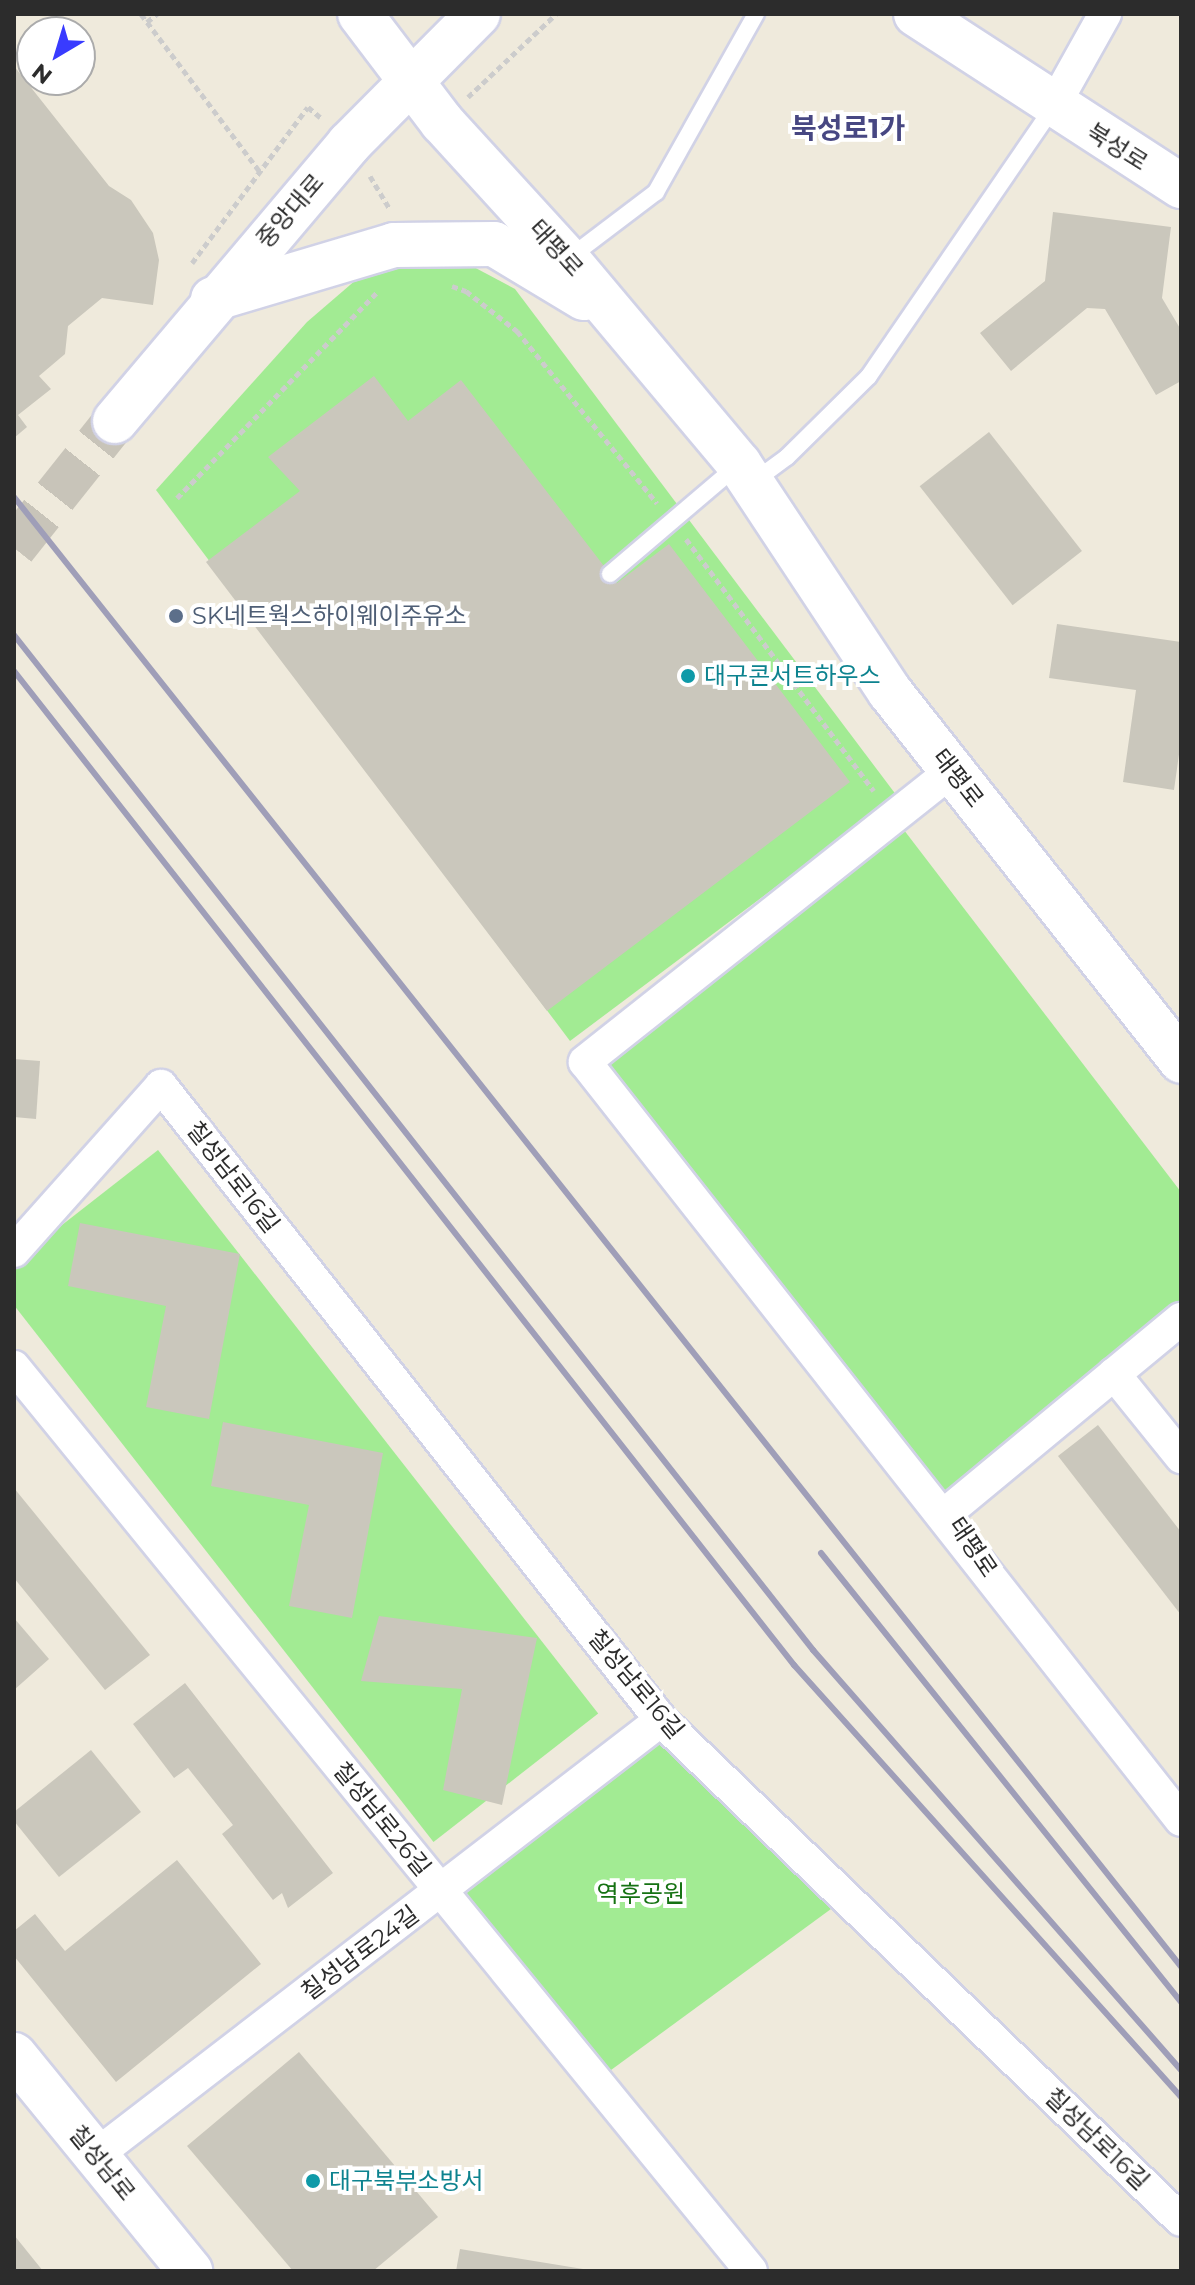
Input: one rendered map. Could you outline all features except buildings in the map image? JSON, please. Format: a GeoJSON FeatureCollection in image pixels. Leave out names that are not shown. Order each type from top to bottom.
{"type":"FeatureCollection","features":[{"type":"Feature","properties":{"kind":"main road","name":"태평로"},"geometry":{"type":"LineString","coordinates":[[360,14],[442,122],[567,259],[746,474],[890,692],[1181,1061]]}},
{"type":"Feature","properties":{"kind":"main road","name":"중앙대로"},"geometry":{"type":"LineString","coordinates":[[115,421],[213,299],[410,78],[478,14]]}},
{"type":"Feature","properties":{"kind":"main road","name":"북성로"},"geometry":{"type":"LineString","coordinates":[[916,14],[958,32],[1053,107],[1181,186]]}},
{"type":"Feature","properties":{"kind":"main road"},"geometry":{"type":"LineString","coordinates":[[213,299],[394,245],[494,244],[617,318]]}},
{"type":"Feature","properties":{"kind":"main road","name":"칠성남로"},"geometry":{"type":"LineString","coordinates":[[14,2055],[190,2271]]}},
{"type":"Feature","properties":{"kind":"street"},"geometry":{"type":"LineString","coordinates":[[1053,107],[1105,14]]}},
{"type":"Feature","properties":{"kind":"street"},"geometry":{"type":"LineString","coordinates":[[944,1515],[585,1062],[953,770]]}},
{"type":"Feature","properties":{"kind":"street","name":"칠성남로16길"},"geometry":{"type":"LineString","coordinates":[[14,1251],[161,1086],[661,1720],[1181,2220]]}},
{"type":"Feature","properties":{"kind":"street","name":"태평로"},"geometry":{"type":"LineString","coordinates":[[1181,1319],[944,1515],[1181,1820]]}},
{"type":"Feature","properties":{"kind":"street","name":"칠성남로26길"},"geometry":{"type":"LineString","coordinates":[[14,1367],[751,2271]]}},
{"type":"Feature","properties":{"kind":"street"},"geometry":{"type":"LineString","coordinates":[[1114,1374],[1181,1457]]}},
{"type":"Feature","properties":{"kind":"street","name":"칠성남로24길"},"geometry":{"type":"LineString","coordinates":[[96,2155],[661,1720]]}},
{"type":"Feature","properties":{"kind":"lane"},"geometry":{"type":"LineString","coordinates":[[567,259],[656,192],[756,14]]}},
{"type":"Feature","properties":{"kind":"lane"},"geometry":{"type":"LineString","coordinates":[[610,574],[672,521],[746,474],[787,457],[869,376],[1053,107]]}},
{"type":"Feature","properties":{"kind":"path"},"geometry":{"type":"LineString","coordinates":[[141,14],[261,173]]}},
{"type":"Feature","properties":{"kind":"path"},"geometry":{"type":"LineString","coordinates":[[147,22],[157,14]]}},
{"type":"Feature","properties":{"kind":"path"},"geometry":{"type":"LineString","coordinates":[[442,122],[556,14]]}},
{"type":"Feature","properties":{"kind":"path"},"geometry":{"type":"LineString","coordinates":[[438,282],[466,291],[517,331],[672,521],[894,817]]}},
{"type":"Feature","properties":{"kind":"path"},"geometry":{"type":"LineString","coordinates":[[177,498],[384,286]]}},
{"type":"Feature","properties":{"kind":"green space"},"geometry":{"type":"Polygon","coordinates":[[[453,256],[515,289],[897,796],[570,1041],[156,490],[307,322],[357,279],[406,257],[453,256]]]}},
{"type":"Feature","properties":{"kind":"green space"},"geometry":{"type":"Polygon","coordinates":[[[894,817],[1181,1192],[1181,1319],[944,1515],[585,1062],[894,817]]]}},
{"type":"Feature","properties":{"kind":"green space"},"geometry":{"type":"Polygon","coordinates":[[[158,1150],[598,1713],[434,1842],[14,1305],[14,1263],[158,1150]]]}},
{"type":"Feature","properties":{"kind":"green space","name":"역후공원"},"geometry":{"type":"Polygon","coordinates":[[[661,1720],[846,1898],[596,2081],[441,1891],[661,1720]]]}},
{"type":"Feature","properties":{"kind":"tunnel"},"geometry":{"type":"LineString","coordinates":[[14,548],[115,421]]}},
{"type":"Feature","properties":{"kind":"railway"},"geometry":{"type":"LineString","coordinates":[[14,497],[1181,1967]]}},
{"type":"Feature","properties":{"kind":"railway"},"geometry":{"type":"LineString","coordinates":[[14,635],[813,1650],[1181,2070]]}},
{"type":"Feature","properties":{"kind":"railway"},"geometry":{"type":"LineString","coordinates":[[14,671],[794,1665],[1181,2097]]}},
{"type":"Feature","properties":{"kind":"railway"},"geometry":{"type":"LineString","coordinates":[[821,1553],[1181,2002]]}},
{"type":"Feature","properties":{"kind":"place","name":"SK네트웍스하이웨이주유소"},"geometry":{"type":"Point","coordinates":[176,616]}},
{"type":"Feature","properties":{"kind":"place","name":"대구콘서트하우스"},"geometry":{"type":"Point","coordinates":[688,676]}},
{"type":"Feature","properties":{"kind":"place","name":"대구북부소방서"},"geometry":{"type":"Point","coordinates":[313,2181]}},
{"type":"Feature","properties":{"kind":"district","name":"북성로1가"},"geometry":{"type":"Point","coordinates":[848,128]}}]}
